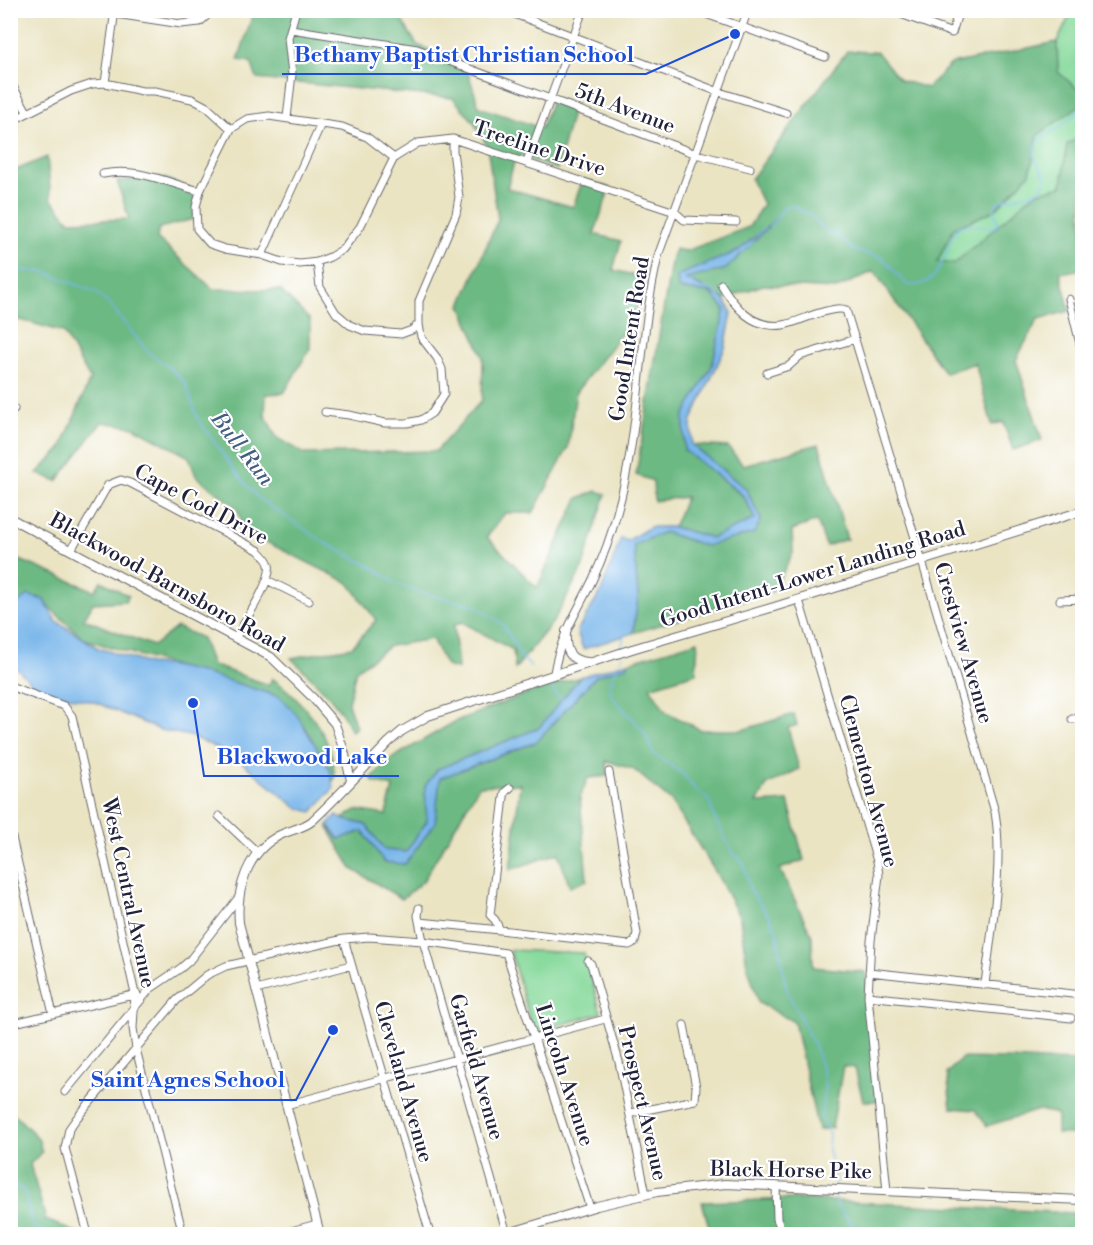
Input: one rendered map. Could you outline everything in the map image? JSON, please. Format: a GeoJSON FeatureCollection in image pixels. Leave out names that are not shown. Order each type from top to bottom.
{"type":"FeatureCollection","features":[{"type":"Feature","properties":{"kind":"main road","name":"Good Intent-Lower Landing Road"},"geometry":{"type":"LineString","coordinates":[[258,853],[274,838],[314,818],[389,742],[413,723],[428,716],[614,654],[799,600],[1083,512]]}},
{"type":"Feature","properties":{"kind":"main road","name":"Blackwood-Barnsboro Road"},"geometry":{"type":"LineString","coordinates":[[10,518],[236,637],[280,665],[327,714],[340,736],[351,780]]}},
{"type":"Feature","properties":{"kind":"main road"},"geometry":{"type":"LineString","coordinates":[[566,631],[569,655],[577,660],[592,662]]}},
{"type":"Feature","properties":{"kind":"main road"},"geometry":{"type":"LineString","coordinates":[[258,853],[244,875],[239,897],[239,922],[320,1234]]}},
{"type":"Feature","properties":{"kind":"main road","name":"Black Horse Pike"},"geometry":{"type":"LineString","coordinates":[[506,1234],[590,1208],[646,1194],[725,1184],[1083,1200]]}},
{"type":"Feature","properties":{"kind":"street"},"geometry":{"type":"LineString","coordinates":[[90,10],[115,12],[181,24],[194,24],[206,18],[213,10]]}},
{"type":"Feature","properties":{"kind":"street"},"geometry":{"type":"LineString","coordinates":[[287,118],[292,74],[288,45],[296,10]]}},
{"type":"Feature","properties":{"kind":"street"},"geometry":{"type":"LineString","coordinates":[[504,10],[719,92],[786,113]]}},
{"type":"Feature","properties":{"kind":"street"},"geometry":{"type":"LineString","coordinates":[[527,162],[583,10]]}},
{"type":"Feature","properties":{"kind":"street"},"geometry":{"type":"LineString","coordinates":[[694,10],[741,29],[763,34],[825,57]]}},
{"type":"Feature","properties":{"kind":"street","name":"Good Intent Road"},"geometry":{"type":"LineString","coordinates":[[554,673],[558,652],[566,631],[600,564],[617,513],[631,443],[652,283],[663,243],[748,10]]}},
{"type":"Feature","properties":{"kind":"street"},"geometry":{"type":"LineString","coordinates":[[890,10],[952,33],[959,10]]}},
{"type":"Feature","properties":{"kind":"street"},"geometry":{"type":"LineString","coordinates":[[105,83],[115,12]]}},
{"type":"Feature","properties":{"kind":"street","name":"5th Avenue"},"geometry":{"type":"LineString","coordinates":[[291,29],[417,49],[457,62],[696,154],[750,168]]}},
{"type":"Feature","properties":{"kind":"street"},"geometry":{"type":"LineString","coordinates":[[10,81],[27,112]]}},
{"type":"Feature","properties":{"kind":"street"},"geometry":{"type":"LineString","coordinates":[[10,122],[81,87],[105,83],[192,99],[207,107],[231,129]]}},
{"type":"Feature","properties":{"kind":"street"},"geometry":{"type":"LineString","coordinates":[[269,116],[321,124],[356,131],[394,158],[355,234],[343,249],[317,262],[300,264],[282,262],[262,255],[210,244],[201,236],[197,229],[196,215],[200,191],[231,129],[247,119],[269,116]]}},
{"type":"Feature","properties":{"kind":"street"},"geometry":{"type":"LineString","coordinates":[[262,255],[321,124]]}},
{"type":"Feature","properties":{"kind":"street"},"geometry":{"type":"LineString","coordinates":[[325,412],[385,423],[421,420],[432,413],[444,394],[442,369],[437,358],[421,337],[419,302],[456,214],[459,197],[453,139]]}},
{"type":"Feature","properties":{"kind":"street","name":"Treeline Drive"},"geometry":{"type":"LineString","coordinates":[[394,158],[418,143],[453,139],[675,212],[684,220],[736,222]]}},
{"type":"Feature","properties":{"kind":"street"},"geometry":{"type":"LineString","coordinates":[[103,174],[138,173],[200,191]]}},
{"type":"Feature","properties":{"kind":"street"},"geometry":{"type":"LineString","coordinates":[[317,262],[320,287],[336,314],[350,325],[365,331],[401,334],[412,330],[419,324]]}},
{"type":"Feature","properties":{"kind":"street","name":"Crestview Avenue"},"geometry":{"type":"LineString","coordinates":[[721,284],[735,306],[744,314],[769,325],[784,325],[829,310],[841,308],[846,310],[995,812],[999,833],[998,862],[985,985]]}},
{"type":"Feature","properties":{"kind":"street"},"geometry":{"type":"LineString","coordinates":[[1069,299],[1083,352]]}},
{"type":"Feature","properties":{"kind":"street"},"geometry":{"type":"LineString","coordinates":[[767,373],[789,366],[800,356],[855,339]]}},
{"type":"Feature","properties":{"kind":"street","name":"Cape Cod Drive"},"geometry":{"type":"LineString","coordinates":[[71,550],[104,489],[111,482],[121,480],[258,550],[269,564],[267,580],[236,637]]}},
{"type":"Feature","properties":{"kind":"street"},"geometry":{"type":"LineString","coordinates":[[267,580],[309,601]]}},
{"type":"Feature","properties":{"kind":"street"},"geometry":{"type":"LineString","coordinates":[[1060,600],[1083,598]]}},
{"type":"Feature","properties":{"kind":"street","name":"Clementon Avenue"},"geometry":{"type":"LineString","coordinates":[[799,600],[879,874],[868,996],[887,1191]]}},
{"type":"Feature","properties":{"kind":"street","name":"West Central Avenue"},"geometry":{"type":"LineString","coordinates":[[10,686],[59,704],[68,709],[72,716],[135,994],[133,1028],[136,1048],[183,1234]]}},
{"type":"Feature","properties":{"kind":"street"},"geometry":{"type":"LineString","coordinates":[[1072,719],[1083,718]]}},
{"type":"Feature","properties":{"kind":"street"},"geometry":{"type":"LineString","coordinates":[[420,922],[629,945],[637,938],[609,772]]}},
{"type":"Feature","properties":{"kind":"street"},"geometry":{"type":"LineString","coordinates":[[500,930],[490,915],[504,797],[505,792],[510,788]]}},
{"type":"Feature","properties":{"kind":"street"},"geometry":{"type":"LineString","coordinates":[[219,816],[258,853]]}},
{"type":"Feature","properties":{"kind":"street"},"geometry":{"type":"LineString","coordinates":[[10,829],[53,1014]]}},
{"type":"Feature","properties":{"kind":"street"},"geometry":{"type":"LineString","coordinates":[[10,1024],[150,989],[189,961],[239,897]]}},
{"type":"Feature","properties":{"kind":"street","name":"Garfield Avenue"},"geometry":{"type":"LineString","coordinates":[[419,908],[423,941],[506,1234]]}},
{"type":"Feature","properties":{"kind":"street"},"geometry":{"type":"LineString","coordinates":[[88,1234],[64,1148],[69,1129],[177,1000],[193,986],[207,975],[226,966],[248,963],[344,939],[369,937],[423,941]]}},
{"type":"Feature","properties":{"kind":"street","name":"Cleveland Avenue"},"geometry":{"type":"LineString","coordinates":[[344,939],[430,1234]]}},
{"type":"Feature","properties":{"kind":"street","name":"Lincoln Avenue"},"geometry":{"type":"LineString","coordinates":[[423,941],[506,952],[590,1208]]}},
{"type":"Feature","properties":{"kind":"street","name":"Prospect Avenue"},"geometry":{"type":"LineString","coordinates":[[588,961],[591,964],[619,1062],[646,1194]]}},
{"type":"Feature","properties":{"kind":"street"},"geometry":{"type":"LineString","coordinates":[[256,990],[351,965]]}},
{"type":"Feature","properties":{"kind":"street"},"geometry":{"type":"LineString","coordinates":[[869,972],[1083,995]]}},
{"type":"Feature","properties":{"kind":"street"},"geometry":{"type":"LineString","coordinates":[[65,1092],[150,989]]}},
{"type":"Feature","properties":{"kind":"street"},"geometry":{"type":"LineString","coordinates":[[868,996],[1071,1018]]}},
{"type":"Feature","properties":{"kind":"street"},"geometry":{"type":"LineString","coordinates":[[286,1105],[605,1019]]}},
{"type":"Feature","properties":{"kind":"street"},"geometry":{"type":"LineString","coordinates":[[631,1113],[695,1100],[697,1095],[684,1025]]}},
{"type":"Feature","properties":{"kind":"street"},"geometry":{"type":"LineString","coordinates":[[776,1186],[777,1219],[783,1234]]}},
{"type":"Feature","properties":{"kind":"street"},"geometry":{"type":"LineString","coordinates":[[280,1234],[317,1224]]}},
{"type":"Feature","properties":{"kind":"green space"},"geometry":{"type":"Polygon","coordinates":[[[254,11],[396,11],[417,45],[465,63],[479,107],[541,128],[553,98],[574,105],[557,169],[516,155],[507,188],[573,207],[583,179],[610,188],[594,234],[621,241],[613,270],[642,277],[633,334],[621,334],[576,392],[568,448],[533,513],[505,513],[487,537],[537,588],[578,498],[597,491],[606,494],[582,569],[553,622],[515,669],[513,650],[462,622],[454,625],[458,669],[446,666],[432,639],[390,646],[356,670],[348,703],[356,727],[351,732],[333,701],[291,658],[352,647],[376,620],[349,583],[246,532],[236,507],[196,476],[189,457],[134,427],[102,422],[57,481],[37,473],[61,449],[90,379],[63,332],[21,320],[11,321],[11,172],[47,157],[51,199],[70,221],[129,219],[117,181],[161,177],[198,192],[194,219],[159,228],[157,238],[213,289],[280,290],[310,320],[310,348],[284,393],[266,394],[265,415],[277,438],[305,454],[436,451],[482,400],[483,357],[461,305],[498,219],[487,146],[473,121],[453,98],[257,79],[251,62],[238,60],[254,11]]]}},
{"type":"Feature","properties":{"kind":"green space"},"geometry":{"type":"Polygon","coordinates":[[[1072,11],[1082,11],[1082,93],[1058,72],[1057,42],[1072,11]]]}},
{"type":"Feature","properties":{"kind":"green space"},"geometry":{"type":"Polygon","coordinates":[[[1057,42],[1058,72],[1082,93],[1080,105],[1038,135],[1030,173],[995,210],[954,228],[937,262],[954,264],[1035,193],[1062,186],[1067,144],[1082,137],[1082,269],[1060,273],[1070,311],[1038,319],[1016,360],[1042,440],[1013,450],[1003,422],[992,425],[975,363],[945,373],[874,271],[836,289],[763,285],[724,299],[685,279],[726,269],[769,225],[738,251],[677,276],[679,289],[711,293],[725,309],[712,366],[684,416],[684,450],[744,497],[755,519],[712,538],[673,527],[686,497],[654,501],[653,481],[636,475],[675,249],[686,251],[749,227],[763,204],[751,179],[847,51],[877,52],[900,80],[927,88],[951,64],[1057,42]]]}},
{"type":"Feature","properties":{"kind":"green space"},"geometry":{"type":"Polygon","coordinates":[[[1082,98],[1082,137],[1067,144],[1062,186],[1035,193],[954,264],[937,263],[954,228],[995,210],[1030,173],[1038,135],[1080,105],[1082,98]]]}},
{"type":"Feature","properties":{"kind":"green space"},"geometry":{"type":"Polygon","coordinates":[[[819,444],[847,539],[826,546],[817,521],[792,530],[793,553],[773,591],[633,633],[638,598],[634,545],[664,532],[706,546],[761,520],[746,489],[692,445],[728,447],[743,465],[819,444]]]}},
{"type":"Feature","properties":{"kind":"green space"},"geometry":{"type":"Polygon","coordinates":[[[10,556],[95,591],[101,581],[129,596],[125,601],[93,603],[84,619],[153,646],[177,627],[202,638],[212,665],[269,685],[272,678],[290,692],[314,719],[330,750],[335,778],[332,782],[280,697],[84,639],[38,597],[11,612],[10,556]]]}},
{"type":"Feature","properties":{"kind":"green space"},"geometry":{"type":"Polygon","coordinates":[[[698,641],[696,673],[650,687],[666,712],[701,730],[742,730],[794,714],[797,725],[788,728],[799,769],[767,785],[757,803],[788,801],[804,860],[780,869],[812,936],[813,967],[866,972],[878,1101],[863,1101],[855,1068],[843,1066],[832,1128],[818,1130],[794,1022],[759,1003],[747,965],[740,918],[716,873],[671,801],[633,769],[606,761],[608,776],[588,778],[580,797],[587,880],[570,887],[558,853],[510,870],[520,784],[479,786],[423,881],[402,899],[352,869],[327,826],[339,839],[363,831],[384,861],[405,864],[435,823],[440,778],[536,742],[596,676],[627,666],[628,662],[698,641]]]}},
{"type":"Feature","properties":{"kind":"green space"},"geometry":{"type":"Polygon","coordinates":[[[580,677],[539,728],[438,769],[425,786],[427,821],[406,852],[385,850],[366,825],[342,819],[356,810],[386,815],[393,787],[373,782],[372,778],[387,761],[456,721],[528,693],[580,677]]]}},
{"type":"Feature","properties":{"kind":"green space"},"geometry":{"type":"Polygon","coordinates":[[[510,950],[584,953],[601,1013],[533,1031],[510,950]]]}},
{"type":"Feature","properties":{"kind":"green space"},"geometry":{"type":"Polygon","coordinates":[[[962,1058],[1082,1061],[1082,1134],[1057,1134],[1057,1114],[1039,1110],[987,1126],[975,1110],[951,1108],[947,1073],[962,1058]]]}},
{"type":"Feature","properties":{"kind":"green space"},"geometry":{"type":"Polygon","coordinates":[[[10,1110],[38,1138],[42,1152],[30,1164],[46,1220],[80,1234],[11,1234],[10,1110]]]}},
{"type":"Feature","properties":{"kind":"green space"},"geometry":{"type":"Polygon","coordinates":[[[795,1199],[1074,1213],[1074,1234],[711,1234],[702,1202],[795,1199]]]}},
{"type":"Feature","properties":{"kind":"water"},"geometry":{"type":"Polygon","coordinates":[[[778,217],[726,269],[686,279],[724,299],[732,313],[725,348],[691,422],[692,445],[746,489],[761,520],[754,533],[706,546],[664,532],[634,545],[638,598],[633,633],[583,649],[577,631],[601,592],[621,538],[627,541],[650,527],[673,527],[712,538],[755,519],[744,496],[684,450],[684,416],[712,366],[725,309],[711,293],[679,289],[677,276],[738,251],[778,217]]]}},
{"type":"Feature","properties":{"kind":"water"},"geometry":{"type":"Polygon","coordinates":[[[28,595],[44,600],[56,621],[98,648],[149,664],[168,665],[201,672],[280,697],[297,715],[330,769],[334,788],[312,812],[297,808],[233,755],[190,736],[160,730],[95,702],[51,693],[32,684],[10,664],[11,604],[17,604],[28,595]]]}},
{"type":"Feature","properties":{"kind":"water"},"geometry":{"type":"Polygon","coordinates":[[[628,662],[627,666],[596,676],[536,742],[440,778],[435,823],[405,864],[384,862],[363,831],[339,839],[328,825],[337,815],[342,819],[366,825],[385,850],[406,852],[427,821],[425,786],[438,769],[539,728],[580,677],[628,662]]]}},
{"type":"Feature","properties":{"kind":"waterway"},"geometry":{"type":"LineString","coordinates":[[769,226],[785,206],[794,206],[810,215],[827,232],[841,238],[853,250],[883,258],[907,285],[921,284],[939,270],[957,229],[963,225],[995,227],[998,223],[994,210],[997,203],[1039,190],[1046,177],[1034,157],[1038,141],[1082,109]]}},
{"type":"Feature","properties":{"kind":"waterway"},"geometry":{"type":"LineString","coordinates":[[757,235],[765,228]]}},
{"type":"Feature","properties":{"kind":"waterway"},"geometry":{"type":"LineString","coordinates":[[742,253],[753,241]]}},
{"type":"Feature","properties":{"kind":"waterway","name":"Bull Run"},"geometry":{"type":"LineString","coordinates":[[10,269],[45,272],[95,292],[111,306],[148,352],[185,383],[198,419],[234,470],[258,498],[325,543],[374,568],[398,585],[475,605],[503,625],[524,660],[531,667]]}},
{"type":"Feature","properties":{"kind":"waterway"},"geometry":{"type":"LineString","coordinates":[[704,289],[713,290],[720,298]]}},
{"type":"Feature","properties":{"kind":"waterway"},"geometry":{"type":"LineString","coordinates":[[622,650],[623,637]]}},
{"type":"Feature","properties":{"kind":"waterway"},"geometry":{"type":"LineString","coordinates":[[620,665],[622,655]]}},
{"type":"Feature","properties":{"kind":"waterway"},"geometry":{"type":"LineString","coordinates":[[617,668],[610,686],[613,698],[643,730],[654,754],[683,774],[695,789],[709,800],[714,817],[729,846],[734,854],[743,861],[750,890],[769,916],[777,932],[788,993],[814,1045],[822,1067],[825,1088],[821,1118],[829,1134],[828,1152],[834,1170],[835,1185]]}},
{"type":"Feature","properties":{"kind":"waterway","name":"Bull Run"},"geometry":{"type":"LineString","coordinates":[[551,685],[556,695],[563,699]]}},
{"type":"Feature","properties":{"kind":"waterway"},"geometry":{"type":"LineString","coordinates":[[326,813],[333,820]]}},
{"type":"Feature","properties":{"kind":"waterway"},"geometry":{"type":"LineString","coordinates":[[10,1180],[25,1192],[32,1225],[52,1234]]}},
{"type":"Feature","properties":{"kind":"waterway"},"geometry":{"type":"LineString","coordinates":[[835,1192],[837,1205],[859,1234]]}},
{"type":"Feature","properties":{"kind":"place","name":"Bethany Baptist Christian School"},"geometry":{"type":"Point","coordinates":[735,34]}},
{"type":"Feature","properties":{"kind":"place","name":"Blackwood Lake"},"geometry":{"type":"Point","coordinates":[193,703]}},
{"type":"Feature","properties":{"kind":"place","name":"Saint Agnes School"},"geometry":{"type":"Point","coordinates":[333,1030]}}]}
